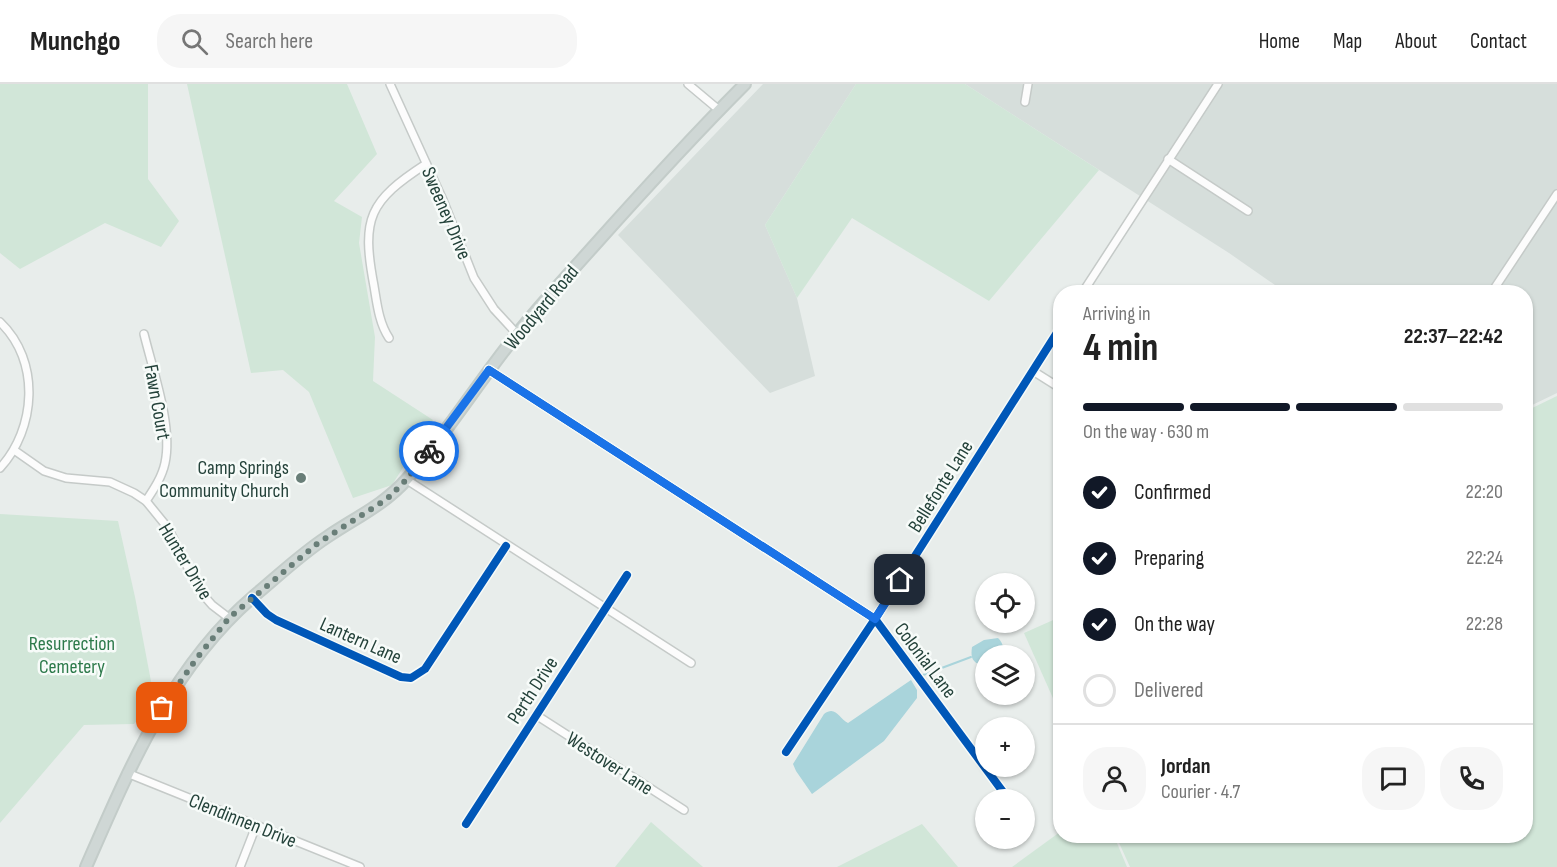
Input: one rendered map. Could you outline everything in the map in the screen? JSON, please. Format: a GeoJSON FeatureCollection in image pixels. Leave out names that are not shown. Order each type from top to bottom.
{"type":"FeatureCollection","features":[{"type":"Feature","properties":{"kind":"main road","name":"Woodyard Road"},"geometry":{"type":"LineString","coordinates":[[86,867],[127,773],[162,708],[229,618],[318,543],[381,504],[406,480],[458,415],[517,334],[640,193],[745,84]]}},
{"type":"Feature","properties":{"kind":"street","name":"Sweeney Drive"},"geometry":{"type":"LineString","coordinates":[[390,84],[474,278],[494,309],[517,334]]}},
{"type":"Feature","properties":{"kind":"street"},"geometry":{"type":"LineString","coordinates":[[688,84],[719,110]]}},
{"type":"Feature","properties":{"kind":"street"},"geometry":{"type":"LineString","coordinates":[[1025,102],[1028,84]]}},
{"type":"Feature","properties":{"kind":"street"},"geometry":{"type":"LineString","coordinates":[[1087,285],[1218,84]]}},
{"type":"Feature","properties":{"kind":"street"},"geometry":{"type":"LineString","coordinates":[[1168,159],[1248,211]]}},
{"type":"Feature","properties":{"kind":"street"},"geometry":{"type":"LineString","coordinates":[[389,338],[382,328],[369,263],[368,235],[372,216],[381,200],[394,186],[426,164]]}},
{"type":"Feature","properties":{"kind":"street"},"geometry":{"type":"LineString","coordinates":[[1497,285],[1557,195]]}},
{"type":"Feature","properties":{"kind":"street"},"geometry":{"type":"LineString","coordinates":[[0,322],[17,344],[28,383],[27,416],[23,433],[14,450],[0,468]]}},
{"type":"Feature","properties":{"kind":"street","name":"Fawn Court"},"geometry":{"type":"LineString","coordinates":[[144,334],[167,432],[165,462],[155,487],[146,501]]}},
{"type":"Feature","properties":{"kind":"street","name":"Bellefonte Lane"},"geometry":{"type":"LineString","coordinates":[[786,752],[875,619],[1053,339]]}},
{"type":"Feature","properties":{"kind":"street","name":"Colonial Lane"},"geometry":{"type":"LineString","coordinates":[[489,370],[875,619],[1001,789]]}},
{"type":"Feature","properties":{"kind":"street"},"geometry":{"type":"LineString","coordinates":[[1033,371],[1053,384]]}},
{"type":"Feature","properties":{"kind":"street","name":"Hunter Drive"},"geometry":{"type":"LineString","coordinates":[[14,450],[44,471],[66,478],[110,482],[146,501],[168,528],[199,590],[212,605],[229,618]]}},
{"type":"Feature","properties":{"kind":"street"},"geometry":{"type":"LineString","coordinates":[[406,480],[691,663]]}},
{"type":"Feature","properties":{"kind":"street","name":"Lantern Lane"},"geometry":{"type":"LineString","coordinates":[[252,598],[276,620],[401,677],[411,678],[425,669],[506,546]]}},
{"type":"Feature","properties":{"kind":"street","name":"Perth Drive"},"geometry":{"type":"LineString","coordinates":[[466,824],[627,575]]}},
{"type":"Feature","properties":{"kind":"street","name":"Westover Lane"},"geometry":{"type":"LineString","coordinates":[[536,715],[684,810]]}},
{"type":"Feature","properties":{"kind":"street","name":"Clendinnen Drive"},"geometry":{"type":"LineString","coordinates":[[127,773],[360,867]]}},
{"type":"Feature","properties":{"kind":"street"},"geometry":{"type":"LineString","coordinates":[[240,867],[256,826]]}},
{"type":"Feature","properties":{"kind":"shaded area"},"geometry":{"type":"Polygon","coordinates":[[[763,84],[856,84],[765,225],[797,298],[815,376],[770,393],[618,235],[763,84]]]}},
{"type":"Feature","properties":{"kind":"shaded area"},"geometry":{"type":"Polygon","coordinates":[[[965,84],[1557,84],[1557,393],[1533,405],[1533,285],[1275,285],[1229,253],[965,84]]]}},
{"type":"Feature","properties":{"kind":"green space"},"geometry":{"type":"Polygon","coordinates":[[[0,84],[148,84],[148,179],[179,221],[161,247],[105,223],[20,269],[0,253],[0,84]]]}},
{"type":"Feature","properties":{"kind":"green space"},"geometry":{"type":"Polygon","coordinates":[[[187,84],[347,84],[377,154],[334,201],[362,217],[359,243],[375,337],[373,381],[433,420],[392,485],[353,498],[309,392],[283,370],[251,373],[187,84]]]}},
{"type":"Feature","properties":{"kind":"green space"},"geometry":{"type":"Polygon","coordinates":[[[856,84],[965,84],[1099,170],[989,301],[852,218],[797,298],[765,225],[856,84]]]}},
{"type":"Feature","properties":{"kind":"green space"},"geometry":{"type":"Polygon","coordinates":[[[1557,396],[1557,867],[1130,867],[1119,843],[1533,843],[1533,408],[1557,396]]]}},
{"type":"Feature","properties":{"kind":"green space","name":"Resurrection Cemetery"},"geometry":{"type":"Polygon","coordinates":[[[0,514],[118,521],[154,697],[134,724],[84,725],[0,823],[0,514]]]}},
{"type":"Feature","properties":{"kind":"green space"},"geometry":{"type":"Polygon","coordinates":[[[1053,620],[1053,698],[1035,658],[1035,645],[1029,645],[1024,633],[1035,633],[1035,628],[1053,620]]]}},
{"type":"Feature","properties":{"kind":"green space"},"geometry":{"type":"Polygon","coordinates":[[[651,822],[703,867],[615,867],[651,822]]]}},
{"type":"Feature","properties":{"kind":"green space"},"geometry":{"type":"Polygon","coordinates":[[[922,824],[958,867],[837,867],[839,866],[922,824]]]}},
{"type":"Feature","properties":{"kind":"green space"},"geometry":{"type":"Polygon","coordinates":[[[1053,837],[1053,843],[1117,843],[1127,867],[1012,867],[1053,837]]]}},
{"type":"Feature","properties":{"kind":"water"},"geometry":{"type":"Polygon","coordinates":[[[998,638],[1003,645],[975,645],[984,640],[998,638]]]}},
{"type":"Feature","properties":{"kind":"water"},"geometry":{"type":"Polygon","coordinates":[[[975,645],[975,662],[972,655],[972,647],[975,645]]]}},
{"type":"Feature","properties":{"kind":"water"},"geometry":{"type":"Polygon","coordinates":[[[911,680],[917,690],[917,698],[884,741],[812,794],[793,764],[824,714],[832,711],[848,723],[911,680]]]}},
{"type":"Feature","properties":{"kind":"waterway"},"geometry":{"type":"LineString","coordinates":[[923,675],[971,657]]}},
{"type":"Feature","properties":{"kind":"cycle path"},"geometry":{"type":"LineString","coordinates":[[786,752],[875,619],[1053,339]]}},
{"type":"Feature","properties":{"kind":"cycle path"},"geometry":{"type":"LineString","coordinates":[[489,370],[875,619],[1001,789]]}},
{"type":"Feature","properties":{"kind":"cycle path"},"geometry":{"type":"LineString","coordinates":[[252,598],[276,620],[401,677],[411,678],[425,669],[506,546]]}},
{"type":"Feature","properties":{"kind":"cycle path"},"geometry":{"type":"LineString","coordinates":[[466,824],[627,575]]}},
{"type":"Feature","properties":{"kind":"way so far"},"geometry":{"type":"LineString","coordinates":[[162,708],[229,618],[318,543],[375,509],[387,499],[429,451]]}},
{"type":"Feature","properties":{"kind":"place","name":"Camp Springs Community Church"},"geometry":{"type":"Point","coordinates":[301,478]}},
{"type":"Feature","properties":{"kind":"route"},"geometry":{"type":"LineString","coordinates":[[429,451],[458,415],[489,370],[875,619],[900,580]]}}]}
